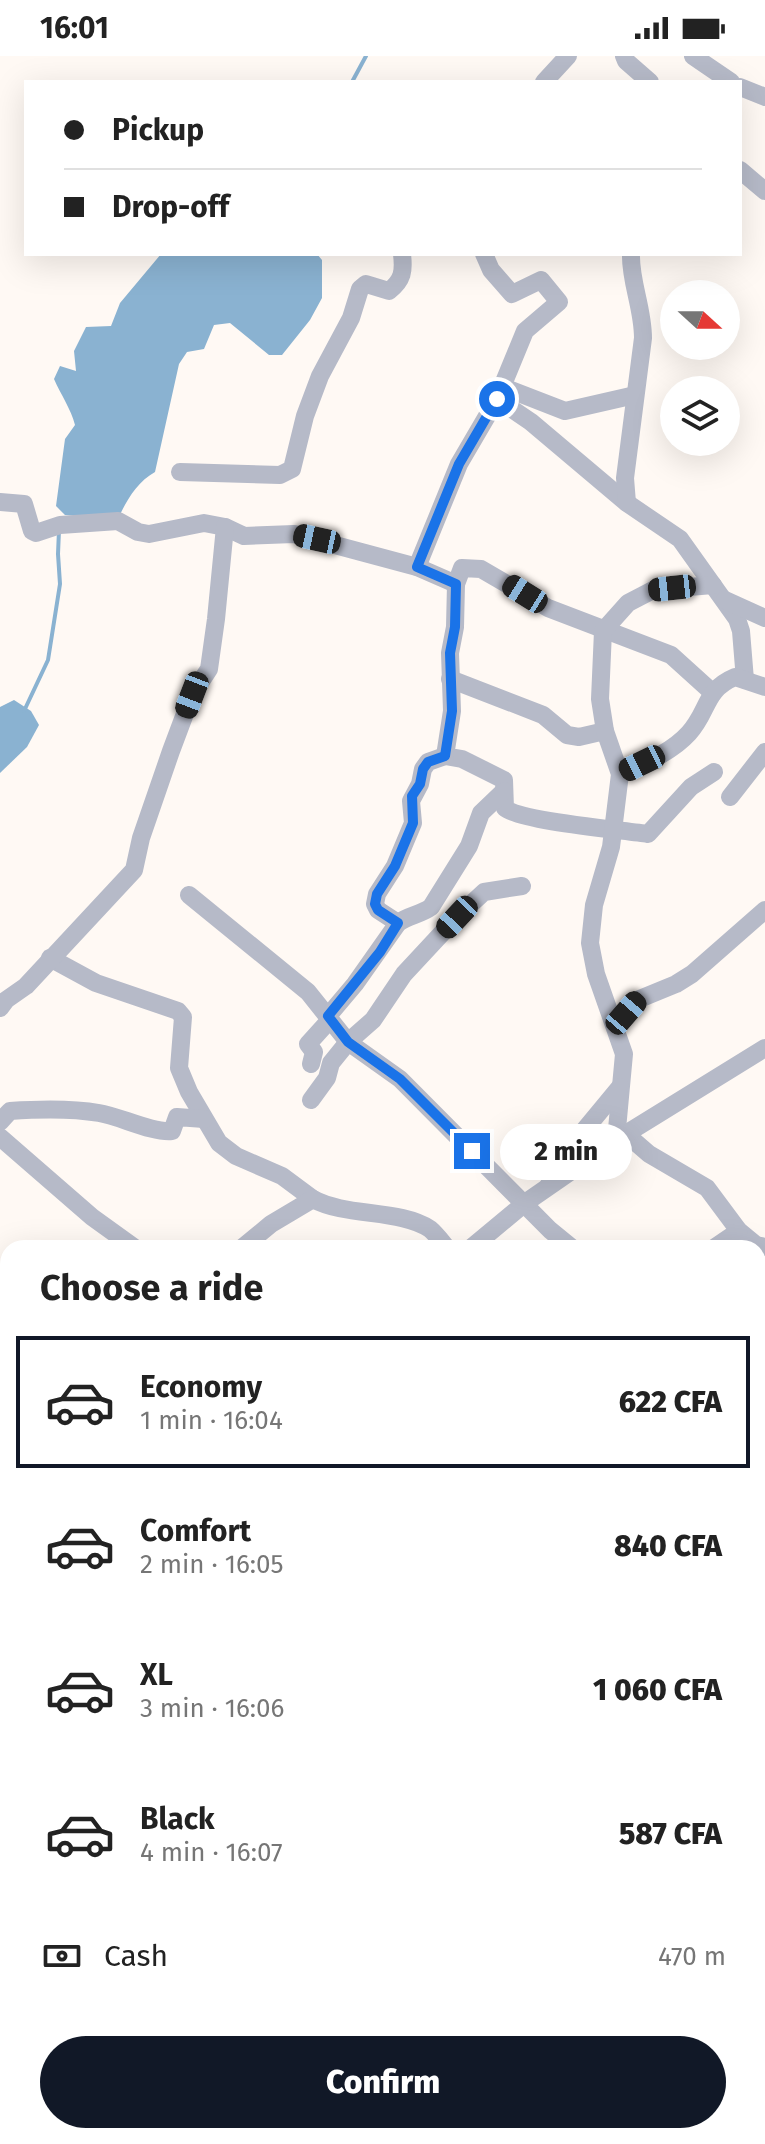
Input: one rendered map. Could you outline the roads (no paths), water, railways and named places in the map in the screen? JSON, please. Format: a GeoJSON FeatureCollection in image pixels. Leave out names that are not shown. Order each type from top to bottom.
{"type":"FeatureCollection","features":[{"type":"Feature","properties":{"kind":"street"},"geometry":{"type":"LineString","coordinates":[[546,80],[568,56]]}},
{"type":"Feature","properties":{"kind":"street"},"geometry":{"type":"LineString","coordinates":[[624,56],[648,80]]}},
{"type":"Feature","properties":{"kind":"street"},"geometry":{"type":"LineString","coordinates":[[693,56],[711,77]]}},
{"type":"Feature","properties":{"kind":"street"},"geometry":{"type":"LineString","coordinates":[[742,172],[765,191]]}},
{"type":"Feature","properties":{"kind":"street"},"geometry":{"type":"LineString","coordinates":[[180,472],[280,475],[292,469],[302,424],[320,376],[351,318],[360,289],[366,284],[389,291],[397,285],[405,271],[402,256]]}},
{"type":"Feature","properties":{"kind":"street"},"geometry":{"type":"LineString","coordinates":[[417,567],[459,464],[500,393],[525,331],[559,300],[541,280],[512,294],[491,270],[485,256]]}},
{"type":"Feature","properties":{"kind":"street"},"geometry":{"type":"LineString","coordinates":[[627,503],[625,478],[643,338],[643,316],[631,256]]}},
{"type":"Feature","properties":{"kind":"street"},"geometry":{"type":"LineString","coordinates":[[500,393],[565,411],[635,395]]}},
{"type":"Feature","properties":{"kind":"street"},"geometry":{"type":"LineString","coordinates":[[500,393],[627,503],[680,539],[737,619],[741,631],[745,680]]}},
{"type":"Feature","properties":{"kind":"street"},"geometry":{"type":"LineString","coordinates":[[0,502],[24,504],[29,524],[36,533],[60,525],[118,521],[138,532],[149,534],[204,523],[225,527],[244,536],[305,536],[417,567],[456,584]]}},
{"type":"Feature","properties":{"kind":"street"},"geometry":{"type":"LineString","coordinates":[[0,1008],[26,986],[134,870],[141,838],[176,737],[192,695],[209,669],[225,527]]}},
{"type":"Feature","properties":{"kind":"street"},"geometry":{"type":"LineString","coordinates":[[445,756],[452,711],[450,653],[455,627],[456,584],[462,568],[481,569],[548,608],[603,631],[644,642],[671,655],[713,693]]}},
{"type":"Feature","properties":{"kind":"street"},"geometry":{"type":"LineString","coordinates":[[622,1137],[620,1087],[625,1058],[596,974],[590,943],[594,905],[611,847],[620,774],[605,731],[600,699],[603,631],[628,603],[653,590],[718,592],[765,618]]}},
{"type":"Feature","properties":{"kind":"street"},"geometry":{"type":"LineString","coordinates":[[620,774],[664,753],[691,730],[722,682],[735,677],[765,687]]}},
{"type":"Feature","properties":{"kind":"street"},"geometry":{"type":"LineString","coordinates":[[450,679],[543,715],[567,735],[579,737],[605,731]]}},
{"type":"Feature","properties":{"kind":"street"},"geometry":{"type":"LineString","coordinates":[[730,797],[765,752]]}},
{"type":"Feature","properties":{"kind":"street"},"geometry":{"type":"LineString","coordinates":[[398,923],[378,910],[375,904],[377,894],[395,866],[413,823],[412,796],[428,762],[445,756],[462,759],[504,780],[505,808],[510,812],[648,834],[691,787],[714,772]]}},
{"type":"Feature","properties":{"kind":"street"},"geometry":{"type":"LineString","coordinates":[[311,1064],[314,1052],[308,1044],[380,952],[398,923],[431,907],[469,846],[481,813],[504,791]]}},
{"type":"Feature","properties":{"kind":"street"},"geometry":{"type":"LineString","coordinates":[[311,1100],[327,1078],[331,1063],[348,1042],[373,1020],[404,974],[469,905],[489,890],[522,886]]}},
{"type":"Feature","properties":{"kind":"street"},"geometry":{"type":"LineString","coordinates":[[189,895],[308,992],[348,1042],[400,1079],[564,1240]]}},
{"type":"Feature","properties":{"kind":"street"},"geometry":{"type":"LineString","coordinates":[[615,1026],[637,1000],[692,974],[765,910]]}},
{"type":"Feature","properties":{"kind":"street"},"geometry":{"type":"LineString","coordinates":[[50,958],[96,983],[178,1011],[183,1017],[179,1068],[189,1092],[219,1143],[236,1156],[282,1176],[327,1207],[377,1213],[419,1224],[439,1240]]}},
{"type":"Feature","properties":{"kind":"street"},"geometry":{"type":"LineString","coordinates":[[481,1240],[525,1203],[622,1137],[765,1048]]}},
{"type":"Feature","properties":{"kind":"street"},"geometry":{"type":"LineString","coordinates":[[547,1188],[572,1145],[620,1087]]}},
{"type":"Feature","properties":{"kind":"street"},"geometry":{"type":"LineString","coordinates":[[0,1122],[10,1111],[56,1110],[101,1113],[167,1132],[172,1131],[177,1117],[204,1119]]}},
{"type":"Feature","properties":{"kind":"street"},"geometry":{"type":"LineString","coordinates":[[0,1137],[92,1217],[124,1240]]}},
{"type":"Feature","properties":{"kind":"street"},"geometry":{"type":"LineString","coordinates":[[622,1137],[707,1188],[739,1231],[750,1240]]}},
{"type":"Feature","properties":{"kind":"street"},"geometry":{"type":"LineString","coordinates":[[252,1240],[271,1224],[313,1199]]}},
{"type":"Feature","properties":{"kind":"street"},"geometry":{"type":"LineString","coordinates":[[726,1240],[739,1231]]}},
{"type":"Feature","properties":{"kind":"water"},"geometry":{"type":"Polygon","coordinates":[[[159,256],[319,256],[322,260],[322,298],[310,320],[282,355],[269,355],[230,323],[214,325],[204,349],[187,352],[179,364],[155,472],[133,492],[118,519],[65,515],[56,506],[65,439],[75,425],[54,379],[60,366],[76,371],[74,351],[86,327],[111,326],[120,303],[159,256]]]}},
{"type":"Feature","properties":{"kind":"water"},"geometry":{"type":"Polygon","coordinates":[[[14,700],[31,711],[39,725],[27,747],[0,773],[0,707],[14,700]]]}},
{"type":"Feature","properties":{"kind":"waterway"},"geometry":{"type":"LineString","coordinates":[[353,80],[366,56]]}},
{"type":"Feature","properties":{"kind":"waterway"},"geometry":{"type":"LineString","coordinates":[[24,711],[48,660],[60,584],[59,530]]}}]}
